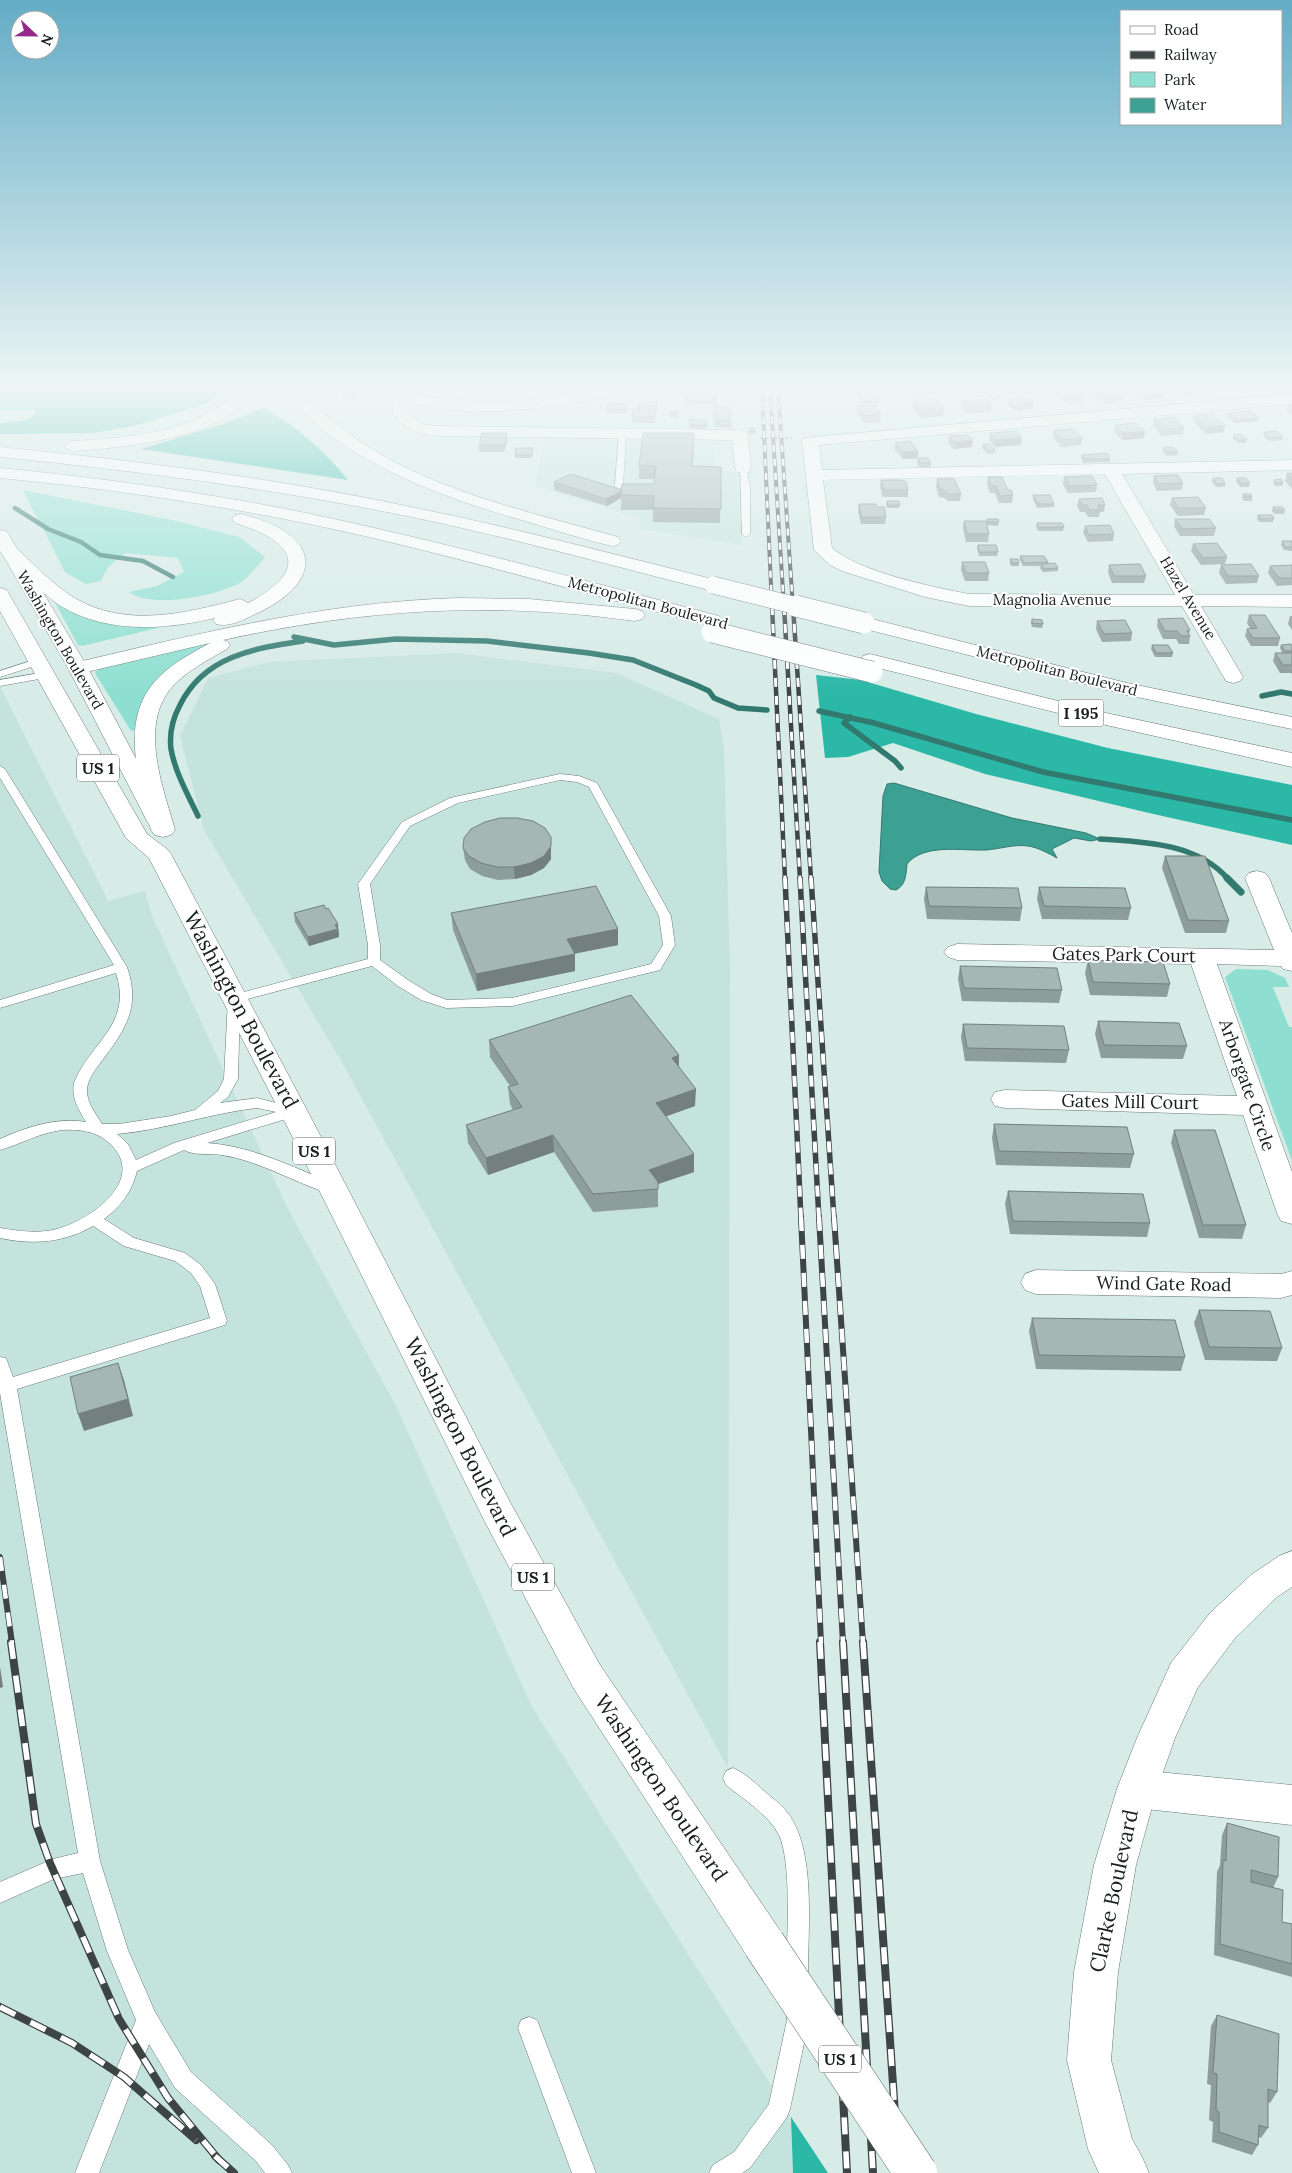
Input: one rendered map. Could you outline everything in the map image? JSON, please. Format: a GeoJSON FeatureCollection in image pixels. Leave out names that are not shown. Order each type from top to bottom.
{"type":"FeatureCollection","features":[{"type":"Feature","properties":{"kind":"main road"},"geometry":{"type":"LineString","coordinates":[[73,661],[250,612],[264,604],[285,586],[296,572],[295,552],[287,541],[257,524],[233,516],[156,499],[105,490]]}},
{"type":"Feature","properties":{"kind":"main road","name":"Metropolitan Boulevard"},"geometry":{"type":"LineString","coordinates":[[137,490],[260,510],[436,549],[712,626]]}},
{"type":"Feature","properties":{"kind":"main road","name":"Metropolitan Boulevard"},"geometry":{"type":"LineString","coordinates":[[293,490],[368,503],[714,578],[1048,669],[1204,706],[1292,723]]}},
{"type":"Feature","properties":{"kind":"main road"},"geometry":{"type":"LineString","coordinates":[[450,490],[490,505],[635,548],[714,578]]}},
{"type":"Feature","properties":{"kind":"main road","name":"Magnolia Avenue"},"geometry":{"type":"LineString","coordinates":[[815,490],[823,550],[836,561],[849,567],[932,593],[969,600],[1292,601]]}},
{"type":"Feature","properties":{"kind":"main road","name":"Hazel Avenue"},"geometry":{"type":"LineString","coordinates":[[1123,490],[1234,677]]}},
{"type":"Feature","properties":{"kind":"main road"},"geometry":{"type":"LineString","coordinates":[[5,543],[66,601],[84,611],[102,617],[125,620],[175,620],[195,617],[239,606],[285,586]]}},
{"type":"Feature","properties":{"kind":"main road","name":"Washington Boulevard"},"geometry":{"type":"LineString","coordinates":[[5,543],[73,661],[161,842],[234,999],[294,1112],[494,1504],[587,1677],[916,2173]]}},
{"type":"Feature","properties":{"kind":"main road","name":"Washington Boulevard"},"geometry":{"type":"LineString","coordinates":[[0,594],[138,838],[161,842]]}},
{"type":"Feature","properties":{"kind":"main road"},"geometry":{"type":"LineString","coordinates":[[41,668],[279,622],[389,607],[490,603],[534,604],[606,611],[712,626],[1101,727],[1292,761]]}},
{"type":"Feature","properties":{"kind":"main road"},"geometry":{"type":"LineString","coordinates":[[161,842],[144,753],[144,730],[148,710],[156,694],[168,679],[186,664],[233,639],[279,622]]}},
{"type":"Feature","properties":{"kind":"main road"},"geometry":{"type":"LineString","coordinates":[[1257,878],[1291,960]]}},
{"type":"Feature","properties":{"kind":"main road","name":"Gates Park Court"},"geometry":{"type":"LineString","coordinates":[[957,952],[1201,956],[1291,960]]}},
{"type":"Feature","properties":{"kind":"main road","name":"Arborgate Circle"},"geometry":{"type":"LineString","coordinates":[[1201,956],[1292,1213]]}},
{"type":"Feature","properties":{"kind":"main road","name":"Gates Mill Court"},"geometry":{"type":"LineString","coordinates":[[1005,1099],[1254,1106]]}},
{"type":"Feature","properties":{"kind":"main road","name":"Wind Gate Road"},"geometry":{"type":"LineString","coordinates":[[1036,1282],[1281,1286],[1292,1283]]}},
{"type":"Feature","properties":{"kind":"main road","name":"Clarke Boulevard"},"geometry":{"type":"LineString","coordinates":[[1126,2173],[1111,2149],[1089,2060],[1096,1972],[1115,1865],[1136,1789],[1184,1675],[1224,1625],[1264,1586],[1292,1567]]}},
{"type":"Feature","properties":{"kind":"main road"},"geometry":{"type":"LineString","coordinates":[[1136,1789],[1292,1805]]}},
{"type":"Feature","properties":{"kind":"lane"},"geometry":{"type":"LineString","coordinates":[[746,490],[746,534]]}},
{"type":"Feature","properties":{"kind":"lane"},"geometry":{"type":"LineString","coordinates":[[0,674],[41,668]]}},
{"type":"Feature","properties":{"kind":"lane"},"geometry":{"type":"LineString","coordinates":[[0,683],[41,668]]}},
{"type":"Feature","properties":{"kind":"lane"},"geometry":{"type":"LineString","coordinates":[[0,769],[121,967],[128,982],[128,1000],[122,1021],[83,1078],[80,1091],[86,1109],[98,1129],[115,1138],[126,1152],[130,1168],[126,1186],[113,1203],[93,1219],[69,1230],[42,1236],[16,1237],[0,1232]]}},
{"type":"Feature","properties":{"kind":"lane"},"geometry":{"type":"LineString","coordinates":[[560,778],[579,779],[593,785],[665,916],[669,945],[656,967],[512,1002],[446,1004],[426,997],[403,983],[374,961],[374,945],[364,884],[406,824],[454,800],[560,778]]}},
{"type":"Feature","properties":{"kind":"lane"},"geometry":{"type":"LineString","coordinates":[[200,1113],[223,1094],[231,1079],[234,999],[374,961]]}},
{"type":"Feature","properties":{"kind":"lane"},"geometry":{"type":"LineString","coordinates":[[0,1004],[121,967]]}},
{"type":"Feature","properties":{"kind":"lane"},"geometry":{"type":"LineString","coordinates":[[0,1145],[22,1134],[49,1126],[76,1125],[98,1129],[119,1129],[257,1102],[294,1112]]}},
{"type":"Feature","properties":{"kind":"lane"},"geometry":{"type":"LineString","coordinates":[[130,1168],[179,1147],[294,1112]]}},
{"type":"Feature","properties":{"kind":"lane"},"geometry":{"type":"LineString","coordinates":[[179,1147],[222,1150],[250,1156],[282,1167],[334,1191]]}},
{"type":"Feature","properties":{"kind":"lane"},"geometry":{"type":"LineString","coordinates":[[4,1386],[220,1321],[207,1284],[196,1269],[180,1257],[129,1242],[93,1219]]}},
{"type":"Feature","properties":{"kind":"lane"},"geometry":{"type":"LineString","coordinates":[[0,1363],[90,1861],[118,1951],[147,2020],[184,2080],[264,2153],[280,2173]]}},
{"type":"Feature","properties":{"kind":"lane"},"geometry":{"type":"LineString","coordinates":[[722,2173],[742,2160],[779,2109],[798,2020],[795,1855],[786,1828],[763,1803],[732,1778]]}},
{"type":"Feature","properties":{"kind":"lane"},"geometry":{"type":"LineString","coordinates":[[0,1893],[53,1869],[90,1861]]}},
{"type":"Feature","properties":{"kind":"lane"},"geometry":{"type":"LineString","coordinates":[[87,2173],[147,2020]]}},
{"type":"Feature","properties":{"kind":"lane"},"geometry":{"type":"LineString","coordinates":[[529,2028],[584,2173]]}},
{"type":"Feature","properties":{"kind":"shaded area"},"geometry":{"type":"Polygon","coordinates":[[[549,490],[738,490],[742,545],[639,529],[641,519],[549,490]]]}},
{"type":"Feature","properties":{"kind":"shaded area"},"geometry":{"type":"Polygon","coordinates":[[[457,653],[616,673],[719,719],[724,750],[730,970],[728,1768],[344,1066],[204,830],[180,736],[208,678],[269,662],[457,653]]]}},
{"type":"Feature","properties":{"kind":"shaded area"},"geometry":{"type":"Polygon","coordinates":[[[816,675],[861,680],[976,714],[1108,748],[1292,785],[1292,845],[985,774],[893,743],[848,757],[825,758],[816,675]]]}},
{"type":"Feature","properties":{"kind":"shaded area"},"geometry":{"type":"Polygon","coordinates":[[[0,686],[108,901],[145,891],[152,916],[289,1211],[396,1406],[531,1705],[791,2117],[793,2173],[0,2173],[0,686]]]}},
{"type":"Feature","properties":{"kind":"shaded area"},"geometry":{"type":"Polygon","coordinates":[[[791,2117],[828,2173],[793,2173],[791,2117]]]}},
{"type":"Feature","properties":{"kind":"green space"},"geometry":{"type":"Polygon","coordinates":[[[23,490],[172,520],[239,537],[265,557],[251,574],[241,582],[217,592],[185,599],[152,600],[129,592],[157,586],[184,572],[178,558],[125,553],[108,567],[101,581],[86,584],[65,572],[23,490]]]}},
{"type":"Feature","properties":{"kind":"green space"},"geometry":{"type":"Polygon","coordinates":[[[54,601],[71,611],[97,620],[166,626],[82,646],[78,645],[54,601]]]}},
{"type":"Feature","properties":{"kind":"green space"},"geometry":{"type":"Polygon","coordinates":[[[213,642],[188,657],[136,730],[131,731],[95,673],[99,668],[213,642]]]}},
{"type":"Feature","properties":{"kind":"green space"},"geometry":{"type":"Polygon","coordinates":[[[1236,969],[1268,970],[1285,978],[1289,987],[1273,987],[1289,1027],[1292,1027],[1292,1161],[1225,977],[1236,969]]]}},
{"type":"Feature","properties":{"kind":"water"},"geometry":{"type":"Polygon","coordinates":[[[894,783],[1012,818],[1086,833],[1100,839],[1091,841],[1074,838],[1052,849],[1057,858],[1028,846],[1012,846],[986,850],[944,849],[923,853],[914,857],[907,864],[905,879],[902,885],[896,890],[890,889],[882,881],[879,872],[883,796],[887,784],[894,783]]]}},
{"type":"Feature","properties":{"kind":"building"},"geometry":{"type":"Polygon","coordinates":[[[580,490],[622,490],[606,499],[580,490]]]}},
{"type":"Feature","properties":{"kind":"building"},"geometry":{"type":"Polygon","coordinates":[[[621,490],[721,490],[721,509],[653,508],[654,496],[621,495],[621,490]]]}},
{"type":"Feature","properties":{"kind":"building"},"geometry":{"type":"Polygon","coordinates":[[[944,490],[959,490],[961,494],[948,494],[944,490]]]}},
{"type":"Feature","properties":{"kind":"building"},"geometry":{"type":"Polygon","coordinates":[[[998,490],[1011,490],[1013,495],[1000,496],[998,490]]]}},
{"type":"Feature","properties":{"kind":"building"},"geometry":{"type":"Polygon","coordinates":[[[1243,494],[1251,494],[1252,497],[1245,497],[1243,494]]]}},
{"type":"Feature","properties":{"kind":"building"},"geometry":{"type":"Polygon","coordinates":[[[1033,495],[1050,495],[1054,504],[1038,504],[1033,495]]]}},
{"type":"Feature","properties":{"kind":"building"},"geometry":{"type":"Polygon","coordinates":[[[1198,497],[1206,508],[1179,508],[1172,498],[1198,497]]]}},
{"type":"Feature","properties":{"kind":"building"},"geometry":{"type":"Polygon","coordinates":[[[1102,498],[1105,505],[1098,505],[1100,510],[1089,510],[1087,505],[1082,505],[1079,499],[1102,498]]]}},
{"type":"Feature","properties":{"kind":"building"},"geometry":{"type":"Polygon","coordinates":[[[887,501],[899,501],[900,505],[888,505],[887,501]]]}},
{"type":"Feature","properties":{"kind":"building"},"geometry":{"type":"Polygon","coordinates":[[[859,504],[876,504],[877,507],[884,507],[886,517],[861,517],[859,504]]]}},
{"type":"Feature","properties":{"kind":"building"},"geometry":{"type":"Polygon","coordinates":[[[1273,507],[1282,507],[1285,510],[1275,510],[1273,507]]]}},
{"type":"Feature","properties":{"kind":"building"},"geometry":{"type":"Polygon","coordinates":[[[1258,515],[1272,515],[1274,518],[1260,519],[1258,515]]]}},
{"type":"Feature","properties":{"kind":"building"},"geometry":{"type":"Polygon","coordinates":[[[987,519],[998,519],[999,522],[988,522],[987,519]]]}},
{"type":"Feature","properties":{"kind":"building"},"geometry":{"type":"Polygon","coordinates":[[[1175,519],[1209,519],[1216,528],[1182,529],[1175,519]]]}},
{"type":"Feature","properties":{"kind":"building"},"geometry":{"type":"Polygon","coordinates":[[[964,521],[986,521],[989,534],[967,534],[964,521]]]}},
{"type":"Feature","properties":{"kind":"building"},"geometry":{"type":"Polygon","coordinates":[[[1037,523],[1062,523],[1064,527],[1038,527],[1037,523]]]}},
{"type":"Feature","properties":{"kind":"building"},"geometry":{"type":"Polygon","coordinates":[[[1110,525],[1114,534],[1089,535],[1085,526],[1110,525]]]}},
{"type":"Feature","properties":{"kind":"building"},"geometry":{"type":"Polygon","coordinates":[[[1282,541],[1292,541],[1292,547],[1285,547],[1282,541]]]}},
{"type":"Feature","properties":{"kind":"building"},"geometry":{"type":"Polygon","coordinates":[[[1217,543],[1227,557],[1203,558],[1193,544],[1217,543]]]}},
{"type":"Feature","properties":{"kind":"building"},"geometry":{"type":"Polygon","coordinates":[[[978,545],[996,545],[998,552],[979,552],[978,545]]]}},
{"type":"Feature","properties":{"kind":"building"},"geometry":{"type":"Polygon","coordinates":[[[1020,556],[1044,556],[1048,562],[1024,563],[1020,556]]]}},
{"type":"Feature","properties":{"kind":"building"},"geometry":{"type":"Polygon","coordinates":[[[1010,559],[1018,559],[1019,563],[1012,563],[1010,559]]]}},
{"type":"Feature","properties":{"kind":"building"},"geometry":{"type":"Polygon","coordinates":[[[962,562],[985,562],[989,573],[966,573],[962,562]]]}},
{"type":"Feature","properties":{"kind":"building"},"geometry":{"type":"Polygon","coordinates":[[[1055,563],[1058,568],[1044,569],[1041,564],[1055,563]]]}},
{"type":"Feature","properties":{"kind":"building"},"geometry":{"type":"Polygon","coordinates":[[[1140,564],[1146,576],[1114,576],[1109,565],[1140,564]]]}},
{"type":"Feature","properties":{"kind":"building"},"geometry":{"type":"Polygon","coordinates":[[[1251,564],[1259,576],[1228,576],[1221,565],[1251,564]]]}},
{"type":"Feature","properties":{"kind":"building"},"geometry":{"type":"Polygon","coordinates":[[[1292,565],[1292,578],[1279,578],[1270,566],[1292,565]]]}},
{"type":"Feature","properties":{"kind":"building"},"geometry":{"type":"Polygon","coordinates":[[[1249,615],[1265,615],[1280,638],[1253,638],[1247,629],[1257,628],[1249,615]]]}},
{"type":"Feature","properties":{"kind":"building"},"geometry":{"type":"Polygon","coordinates":[[[1183,618],[1190,630],[1187,631],[1190,636],[1181,636],[1177,631],[1165,631],[1158,619],[1183,618]]]}},
{"type":"Feature","properties":{"kind":"building"},"geometry":{"type":"Polygon","coordinates":[[[1032,619],[1042,620],[1043,624],[1032,623],[1032,619]]]}},
{"type":"Feature","properties":{"kind":"building"},"geometry":{"type":"Polygon","coordinates":[[[1125,620],[1132,633],[1104,634],[1097,621],[1125,620]]]}},
{"type":"Feature","properties":{"kind":"building"},"geometry":{"type":"Polygon","coordinates":[[[1291,644],[1292,651],[1285,651],[1281,645],[1291,644]]]}},
{"type":"Feature","properties":{"kind":"building"},"geometry":{"type":"Polygon","coordinates":[[[1152,645],[1168,645],[1173,653],[1156,653],[1152,645]]]}},
{"type":"Feature","properties":{"kind":"building"},"geometry":{"type":"Polygon","coordinates":[[[1275,653],[1292,653],[1292,665],[1283,665],[1275,653]]]}},
{"type":"Feature","properties":{"kind":"building"},"geometry":{"type":"Polygon","coordinates":[[[500,818],[517,818],[533,821],[545,828],[551,837],[551,846],[544,856],[531,863],[514,867],[497,867],[481,863],[469,856],[463,848],[464,838],[471,829],[485,822],[500,818]]]}},
{"type":"Feature","properties":{"kind":"building"},"geometry":{"type":"Polygon","coordinates":[[[1165,856],[1205,856],[1229,921],[1188,920],[1165,856]]]}},
{"type":"Feature","properties":{"kind":"building"},"geometry":{"type":"Polygon","coordinates":[[[596,886],[618,929],[567,939],[575,954],[476,974],[451,913],[596,886]]]}},
{"type":"Feature","properties":{"kind":"building"},"geometry":{"type":"Polygon","coordinates":[[[926,887],[1018,888],[1022,908],[929,906],[926,887]]]}},
{"type":"Feature","properties":{"kind":"building"},"geometry":{"type":"Polygon","coordinates":[[[1039,887],[1125,888],[1131,908],[1044,906],[1039,887]]]}},
{"type":"Feature","properties":{"kind":"building"},"geometry":{"type":"Polygon","coordinates":[[[324,905],[338,924],[335,925],[338,929],[308,937],[294,913],[324,905]]]}},
{"type":"Feature","properties":{"kind":"building"},"geometry":{"type":"Polygon","coordinates":[[[1088,960],[1163,962],[1170,984],[1093,982],[1088,960]]]}},
{"type":"Feature","properties":{"kind":"building"},"geometry":{"type":"Polygon","coordinates":[[[960,966],[1057,968],[1062,990],[964,988],[960,966]]]}},
{"type":"Feature","properties":{"kind":"building"},"geometry":{"type":"Polygon","coordinates":[[[631,995],[679,1055],[672,1058],[696,1089],[656,1103],[694,1154],[649,1170],[658,1182],[658,1189],[593,1194],[553,1135],[486,1158],[466,1125],[522,1107],[508,1087],[518,1084],[489,1040],[631,995]]]}},
{"type":"Feature","properties":{"kind":"building"},"geometry":{"type":"Polygon","coordinates":[[[1098,1021],[1179,1023],[1187,1046],[1104,1045],[1098,1021]]]}},
{"type":"Feature","properties":{"kind":"building"},"geometry":{"type":"Polygon","coordinates":[[[963,1024],[1064,1026],[1069,1050],[967,1048],[963,1024]]]}},
{"type":"Feature","properties":{"kind":"building"},"geometry":{"type":"Polygon","coordinates":[[[994,1124],[1127,1127],[1134,1154],[999,1151],[994,1124]]]}},
{"type":"Feature","properties":{"kind":"building"},"geometry":{"type":"Polygon","coordinates":[[[1174,1130],[1215,1130],[1246,1225],[1203,1225],[1174,1130]]]}},
{"type":"Feature","properties":{"kind":"building"},"geometry":{"type":"Polygon","coordinates":[[[1008,1191],[1143,1194],[1150,1223],[1013,1221],[1008,1191]]]}},
{"type":"Feature","properties":{"kind":"building"},"geometry":{"type":"Polygon","coordinates":[[[1199,1310],[1270,1311],[1282,1348],[1209,1347],[1199,1310]]]}},
{"type":"Feature","properties":{"kind":"building"},"geometry":{"type":"Polygon","coordinates":[[[1032,1318],[1175,1320],[1185,1357],[1039,1355],[1032,1318]]]}},
{"type":"Feature","properties":{"kind":"building"},"geometry":{"type":"Polygon","coordinates":[[[118,1363],[128,1399],[78,1414],[70,1377],[118,1363]]]}},
{"type":"Feature","properties":{"kind":"building"},"geometry":{"type":"Polygon","coordinates":[[[1227,1823],[1279,1837],[1278,1877],[1251,1870],[1251,1882],[1283,1890],[1282,1922],[1292,1924],[1292,1964],[1220,1944],[1223,1860],[1226,1861],[1227,1823]]]}},
{"type":"Feature","properties":{"kind":"building"},"geometry":{"type":"Polygon","coordinates":[[[1217,2015],[1279,2034],[1277,2092],[1268,2089],[1268,2128],[1259,2125],[1258,2145],[1219,2132],[1219,2112],[1216,2110],[1217,2074],[1213,2073],[1217,2015]]]}},
{"type":"Feature","properties":{"kind":"waterway"},"geometry":{"type":"LineString","coordinates":[[15,508],[48,529],[81,542],[100,555],[143,561],[173,577]]}},
{"type":"Feature","properties":{"kind":"waterway"},"geometry":{"type":"LineString","coordinates":[[294,637],[334,645],[396,639],[487,641],[589,653],[633,660],[696,685],[709,691],[714,698],[738,708],[767,710]]}},
{"type":"Feature","properties":{"kind":"waterway"},"geometry":{"type":"LineString","coordinates":[[198,816],[179,775],[171,749],[172,726],[175,715],[190,688],[203,675],[232,657],[249,651],[303,641]]}},
{"type":"Feature","properties":{"kind":"waterway"},"geometry":{"type":"LineString","coordinates":[[1262,696],[1281,692],[1292,694]]}},
{"type":"Feature","properties":{"kind":"waterway"},"geometry":{"type":"LineString","coordinates":[[819,711],[849,718]]}},
{"type":"Feature","properties":{"kind":"waterway"},"geometry":{"type":"LineString","coordinates":[[849,718],[1043,772],[1292,820]]}},
{"type":"Feature","properties":{"kind":"waterway"},"geometry":{"type":"LineString","coordinates":[[849,718],[844,723],[895,761],[901,768]]}},
{"type":"Feature","properties":{"kind":"waterway"},"geometry":{"type":"LineString","coordinates":[[1100,839],[1152,843],[1185,851],[1215,867],[1228,879]]}},
{"type":"Feature","properties":{"kind":"waterway"},"geometry":{"type":"LineString","coordinates":[[1228,879],[1241,892]]}},
{"type":"Feature","properties":{"kind":"railway"},"geometry":{"type":"LineString","coordinates":[[767,490],[772,607]]}},
{"type":"Feature","properties":{"kind":"railway"},"geometry":{"type":"LineString","coordinates":[[777,490],[784,607]]}},
{"type":"Feature","properties":{"kind":"railway"},"geometry":{"type":"LineString","coordinates":[[785,490],[793,607]]}},
{"type":"Feature","properties":{"kind":"railway"},"geometry":{"type":"LineString","coordinates":[[772,606],[785,879]]}},
{"type":"Feature","properties":{"kind":"railway"},"geometry":{"type":"LineString","coordinates":[[784,606],[800,879]]}},
{"type":"Feature","properties":{"kind":"railway"},"geometry":{"type":"LineString","coordinates":[[793,606],[811,879]]}},
{"type":"Feature","properties":{"kind":"railway"},"geometry":{"type":"LineString","coordinates":[[785,878],[801,1219]]}},
{"type":"Feature","properties":{"kind":"railway"},"geometry":{"type":"LineString","coordinates":[[800,878],[819,1219]]}},
{"type":"Feature","properties":{"kind":"railway"},"geometry":{"type":"LineString","coordinates":[[811,878],[834,1219]]}},
{"type":"Feature","properties":{"kind":"railway"},"geometry":{"type":"LineString","coordinates":[[801,1217],[821,1643]]}},
{"type":"Feature","properties":{"kind":"railway"},"geometry":{"type":"LineString","coordinates":[[819,1217],[843,1643]]}},
{"type":"Feature","properties":{"kind":"railway"},"geometry":{"type":"LineString","coordinates":[[834,1217],[863,1643]]}},
{"type":"Feature","properties":{"kind":"railway"},"geometry":{"type":"LineString","coordinates":[[0,1557],[12,1643]]}},
{"type":"Feature","properties":{"kind":"railway"},"geometry":{"type":"LineString","coordinates":[[11,1642],[36,1824],[50,1863],[119,2019],[168,2098],[218,2158]]}},
{"type":"Feature","properties":{"kind":"railway"},"geometry":{"type":"LineString","coordinates":[[820,1642],[847,2173]]}},
{"type":"Feature","properties":{"kind":"railway"},"geometry":{"type":"LineString","coordinates":[[843,1642],[873,2173]]}},
{"type":"Feature","properties":{"kind":"railway"},"geometry":{"type":"LineString","coordinates":[[863,1642],[899,2173]]}},
{"type":"Feature","properties":{"kind":"railway"},"geometry":{"type":"LineString","coordinates":[[0,2007],[72,2043],[124,2077],[196,2140]]}},
{"type":"Feature","properties":{"kind":"railway"},"geometry":{"type":"LineString","coordinates":[[218,2158],[234,2173]]}}]}
